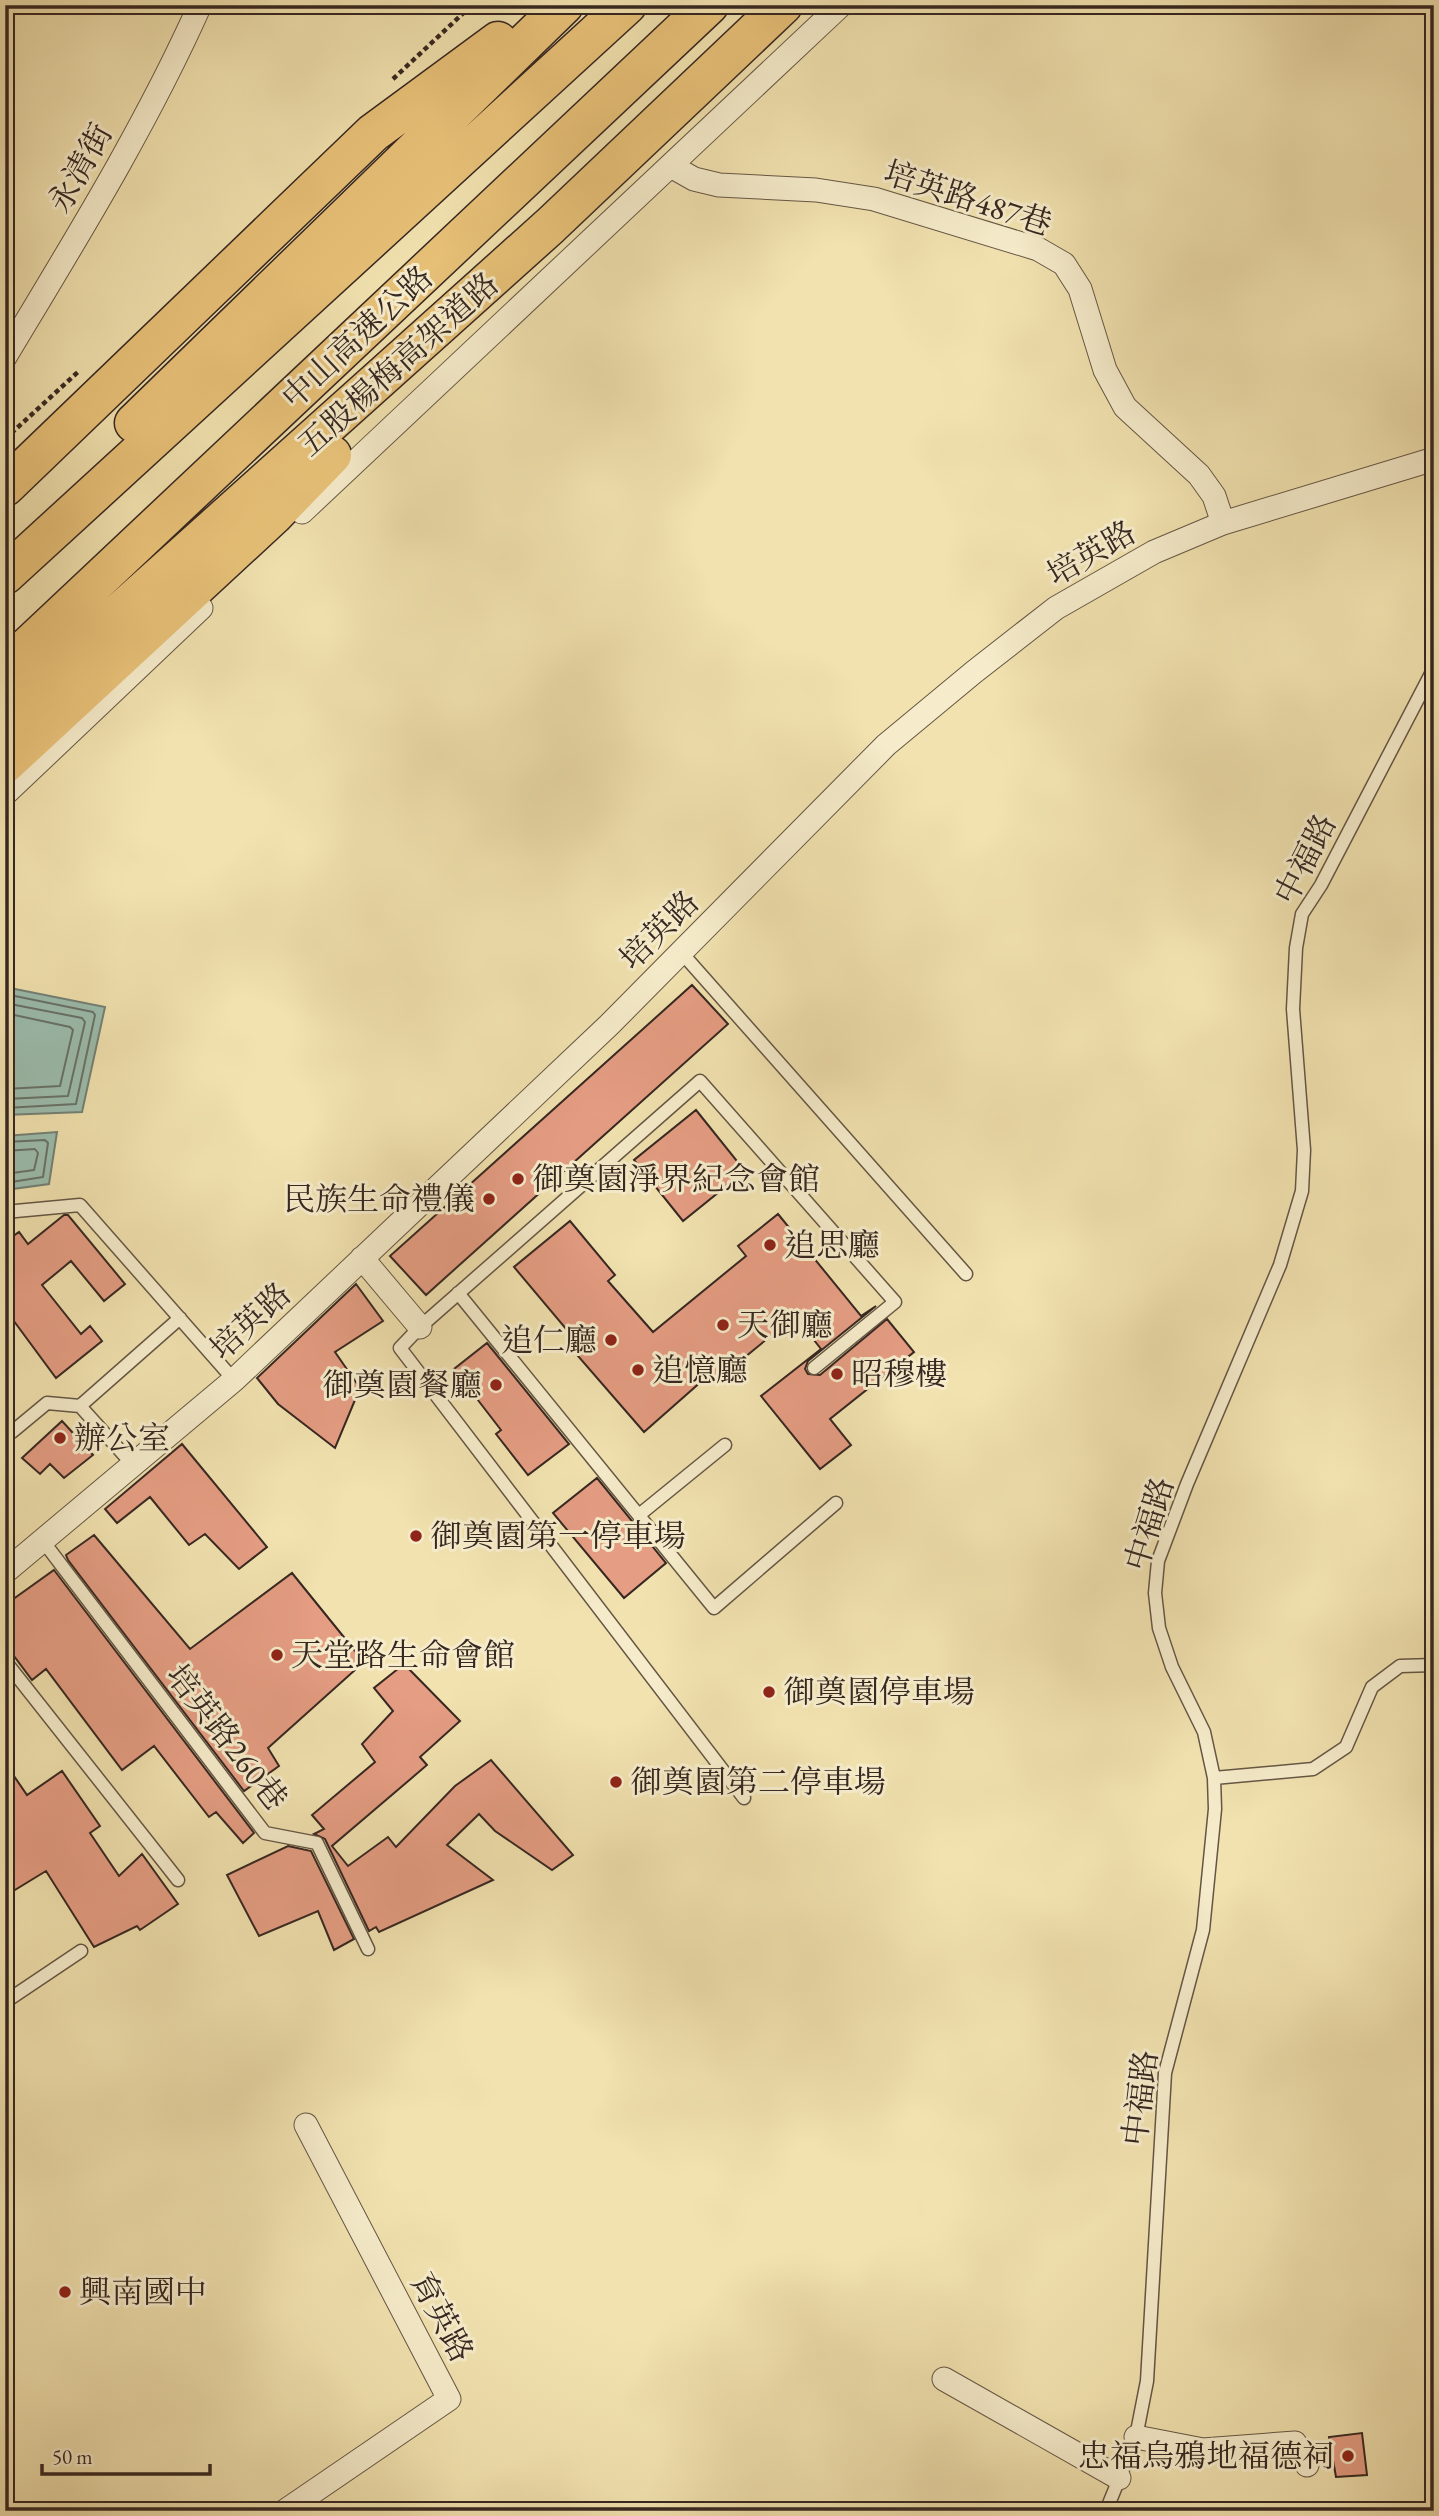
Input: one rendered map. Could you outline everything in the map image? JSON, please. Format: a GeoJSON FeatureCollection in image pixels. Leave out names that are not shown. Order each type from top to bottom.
{"type":"FeatureCollection","features":[{"type":"Feature","properties":{"kind":"highway"},"geometry":{"type":"LineString","coordinates":[[5,487],[373,133],[548,5]]}},
{"type":"Feature","properties":{"kind":"highway"},"geometry":{"type":"LineString","coordinates":[[5,548],[564,5]]}},
{"type":"Feature","properties":{"kind":"highway","name":"中山高速公路"},"geometry":{"type":"LineString","coordinates":[[5,575],[627,5]]}},
{"type":"Feature","properties":{"kind":"highway","name":"中山高速公路"},"geometry":{"type":"LineString","coordinates":[[5,668],[709,5]]}},
{"type":"Feature","properties":{"kind":"highway","name":"五股楊梅高架道路"},"geometry":{"type":"LineString","coordinates":[[5,715],[550,226],[783,5]]}},
{"type":"Feature","properties":{"kind":"highway"},"geometry":{"type":"LineString","coordinates":[[5,764],[274,515],[550,226]]}},
{"type":"Feature","properties":{"kind":"street","name":"永清街"},"geometry":{"type":"LineString","coordinates":[[5,357],[106,190],[176,59],[200,5]]}},
{"type":"Feature","properties":{"kind":"street"},"geometry":{"type":"LineString","coordinates":[[5,794],[518,306],[841,5]]}},
{"type":"Feature","properties":{"kind":"street","name":"培英路487巷"},"geometry":{"type":"LineString","coordinates":[[671,166],[694,179],[719,185],[816,190],[874,199],[1038,249],[1065,264],[1080,289],[1105,370],[1125,407],[1199,475],[1214,496],[1223,523]]}},
{"type":"Feature","properties":{"kind":"street","name":"培英路"},"geometry":{"type":"LineString","coordinates":[[5,1572],[234,1380],[681,952],[886,745],[1056,608],[1154,552],[1223,523],[1434,459]]}},
{"type":"Feature","properties":{"kind":"street"},"geometry":{"type":"LineString","coordinates":[[362,1258],[420,1327]]}},
{"type":"Feature","properties":{"kind":"street","name":"育英路"},"geometry":{"type":"LineString","coordinates":[[285,2511],[449,2399],[306,2125]]}},
{"type":"Feature","properties":{"kind":"street"},"geometry":{"type":"LineString","coordinates":[[944,2379],[1119,2478]]}},
{"type":"Feature","properties":{"kind":"street"},"geometry":{"type":"LineString","coordinates":[[1136,2437],[1203,2450],[1295,2443],[1307,2465]]}},
{"type":"Feature","properties":{"kind":"lane","name":"中福路"},"geometry":{"type":"LineString","coordinates":[[1106,2511],[1136,2437],[1147,2381],[1165,2073],[1203,1930],[1214,1809],[1214,1778],[1204,1732],[1172,1667],[1159,1628],[1155,1593],[1158,1561],[1187,1484],[1280,1265],[1302,1191],[1304,1150],[1293,1009],[1296,948],[1302,914],[1321,885],[1434,668]]}},
{"type":"Feature","properties":{"kind":"lane"},"geometry":{"type":"LineString","coordinates":[[681,952],[966,1274]]}},
{"type":"Feature","properties":{"kind":"lane"},"geometry":{"type":"LineString","coordinates":[[744,1798],[400,1348],[458,1293],[700,1081],[895,1302],[814,1368]]}},
{"type":"Feature","properties":{"kind":"lane"},"geometry":{"type":"LineString","coordinates":[[5,1212],[79,1205],[234,1380]]}},
{"type":"Feature","properties":{"kind":"lane"},"geometry":{"type":"LineString","coordinates":[[458,1293],[714,1608],[836,1503]]}},
{"type":"Feature","properties":{"kind":"lane"},"geometry":{"type":"LineString","coordinates":[[80,1406],[180,1318]]}},
{"type":"Feature","properties":{"kind":"lane"},"geometry":{"type":"LineString","coordinates":[[5,1430],[12,1432],[47,1403],[80,1406],[134,1466]]}},
{"type":"Feature","properties":{"kind":"lane"},"geometry":{"type":"LineString","coordinates":[[639,1515],[725,1445]]}},
{"type":"Feature","properties":{"kind":"lane","name":"培英路260巷"},"geometry":{"type":"LineString","coordinates":[[43,1541],[265,1833],[317,1843],[368,1949]]}},
{"type":"Feature","properties":{"kind":"lane"},"geometry":{"type":"LineString","coordinates":[[5,1661],[178,1880]]}},
{"type":"Feature","properties":{"kind":"lane"},"geometry":{"type":"LineString","coordinates":[[1214,1778],[1312,1769],[1346,1747],[1372,1687],[1400,1666],[1434,1665]]}},
{"type":"Feature","properties":{"kind":"lane"},"geometry":{"type":"LineString","coordinates":[[5,2001],[80,1951]]}},
{"type":"Feature","properties":{"kind":"water"},"geometry":{"type":"Polygon","coordinates":[[[5,987],[105,1007],[82,1112],[5,1115],[5,987]]]}},
{"type":"Feature","properties":{"kind":"water"},"geometry":{"type":"Polygon","coordinates":[[[57,1132],[49,1184],[5,1190],[5,1136],[57,1132]]]}},
{"type":"Feature","properties":{"kind":"building"},"geometry":{"type":"Polygon","coordinates":[[[692,985],[728,1024],[426,1295],[390,1256],[692,985]]]}},
{"type":"Feature","properties":{"kind":"building"},"geometry":{"type":"Polygon","coordinates":[[[696,1110],[745,1171],[683,1221],[634,1160],[696,1110]]]}},
{"type":"Feature","properties":{"kind":"building"},"geometry":{"type":"Polygon","coordinates":[[[778,1214],[861,1316],[876,1306],[808,1361],[805,1369],[808,1374],[820,1375],[887,1319],[914,1352],[830,1419],[851,1445],[820,1469],[761,1396],[821,1349],[795,1316],[717,1380],[711,1373],[644,1432],[571,1348],[578,1343],[514,1267],[570,1221],[615,1275],[608,1281],[653,1332],[746,1256],[738,1246],[778,1214]]]}},
{"type":"Feature","properties":{"kind":"building"},"geometry":{"type":"Polygon","coordinates":[[[64,1215],[68,1215],[125,1284],[104,1301],[71,1261],[42,1285],[81,1334],[90,1326],[102,1341],[56,1378],[5,1309],[5,1242],[19,1232],[28,1244],[64,1215]]]}},
{"type":"Feature","properties":{"kind":"building"},"geometry":{"type":"Polygon","coordinates":[[[356,1284],[383,1321],[335,1352],[360,1388],[335,1448],[278,1404],[257,1378],[356,1284]]]}},
{"type":"Feature","properties":{"kind":"building"},"geometry":{"type":"Polygon","coordinates":[[[487,1343],[569,1444],[528,1475],[496,1434],[501,1430],[454,1369],[487,1343]]]}},
{"type":"Feature","properties":{"kind":"building","name":"辦公室"},"geometry":{"type":"Polygon","coordinates":[[[62,1421],[93,1455],[64,1478],[50,1464],[40,1474],[22,1458],[62,1421]]]}},
{"type":"Feature","properties":{"kind":"building"},"geometry":{"type":"Polygon","coordinates":[[[182,1444],[267,1547],[239,1569],[205,1534],[189,1545],[150,1497],[117,1523],[105,1509],[182,1444]]]}},
{"type":"Feature","properties":{"kind":"building"},"geometry":{"type":"Polygon","coordinates":[[[597,1478],[666,1563],[624,1598],[553,1513],[597,1478]]]}},
{"type":"Feature","properties":{"kind":"building"},"geometry":{"type":"Polygon","coordinates":[[[94,1535],[190,1649],[292,1573],[364,1662],[268,1748],[279,1766],[244,1791],[68,1560],[66,1555],[94,1535]]]}},
{"type":"Feature","properties":{"kind":"building"},"geometry":{"type":"Polygon","coordinates":[[[54,1570],[254,1833],[243,1843],[216,1812],[209,1817],[154,1746],[122,1770],[46,1669],[32,1680],[5,1644],[5,1605],[54,1570]]]}},
{"type":"Feature","properties":{"kind":"building"},"geometry":{"type":"Polygon","coordinates":[[[404,1664],[460,1721],[420,1757],[427,1765],[332,1846],[348,1866],[388,1837],[396,1847],[455,1786],[491,1760],[573,1855],[552,1870],[495,1831],[479,1814],[447,1845],[493,1880],[379,1932],[376,1927],[369,1931],[325,1839],[314,1834],[324,1829],[312,1815],[375,1762],[362,1744],[393,1711],[374,1688],[404,1664]]]}},
{"type":"Feature","properties":{"kind":"building"},"geometry":{"type":"Polygon","coordinates":[[[5,1763],[27,1795],[62,1771],[100,1826],[90,1833],[119,1876],[142,1854],[178,1904],[140,1930],[137,1926],[94,1947],[46,1871],[5,1896],[5,1763]]]}},
{"type":"Feature","properties":{"kind":"building"},"geometry":{"type":"Polygon","coordinates":[[[288,1846],[311,1851],[354,1939],[334,1950],[318,1911],[259,1936],[227,1875],[288,1846]]]}},
{"type":"Feature","properties":{"kind":"building","name":"忠福烏鴉地福德祠"},"geometry":{"type":"Polygon","coordinates":[[[1362,2433],[1367,2475],[1336,2477],[1329,2437],[1362,2433]]]}},
{"type":"Feature","properties":{"kind":"place","name":"御奠園淨界紀念會館"},"geometry":{"type":"Point","coordinates":[518,1179]}},
{"type":"Feature","properties":{"kind":"place","name":"民族生命禮儀"},"geometry":{"type":"Point","coordinates":[489,1199]}},
{"type":"Feature","properties":{"kind":"place","name":"追思廳"},"geometry":{"type":"Point","coordinates":[770,1245]}},
{"type":"Feature","properties":{"kind":"place","name":"天御廳"},"geometry":{"type":"Point","coordinates":[723,1325]}},
{"type":"Feature","properties":{"kind":"place","name":"追仁廳"},"geometry":{"type":"Point","coordinates":[611,1340]}},
{"type":"Feature","properties":{"kind":"place","name":"追憶廳"},"geometry":{"type":"Point","coordinates":[638,1370]}},
{"type":"Feature","properties":{"kind":"place","name":"昭穆樓"},"geometry":{"type":"Point","coordinates":[837,1374]}},
{"type":"Feature","properties":{"kind":"place","name":"御奠園餐廳"},"geometry":{"type":"Point","coordinates":[496,1385]}},
{"type":"Feature","properties":{"kind":"place","name":"辦公室"},"geometry":{"type":"Point","coordinates":[60,1438]}},
{"type":"Feature","properties":{"kind":"place","name":"御奠園第一停車場"},"geometry":{"type":"Point","coordinates":[416,1536]}},
{"type":"Feature","properties":{"kind":"place","name":"天堂路生命會館"},"geometry":{"type":"Point","coordinates":[277,1655]}},
{"type":"Feature","properties":{"kind":"place","name":"御奠園停車場"},"geometry":{"type":"Point","coordinates":[769,1692]}},
{"type":"Feature","properties":{"kind":"place","name":"御奠園第二停車場"},"geometry":{"type":"Point","coordinates":[616,1782]}},
{"type":"Feature","properties":{"kind":"place","name":"興南國中"},"geometry":{"type":"Point","coordinates":[65,2292]}},
{"type":"Feature","properties":{"kind":"place","name":"忠福烏鴉地福德祠"},"geometry":{"type":"Point","coordinates":[1348,2456]}}]}
